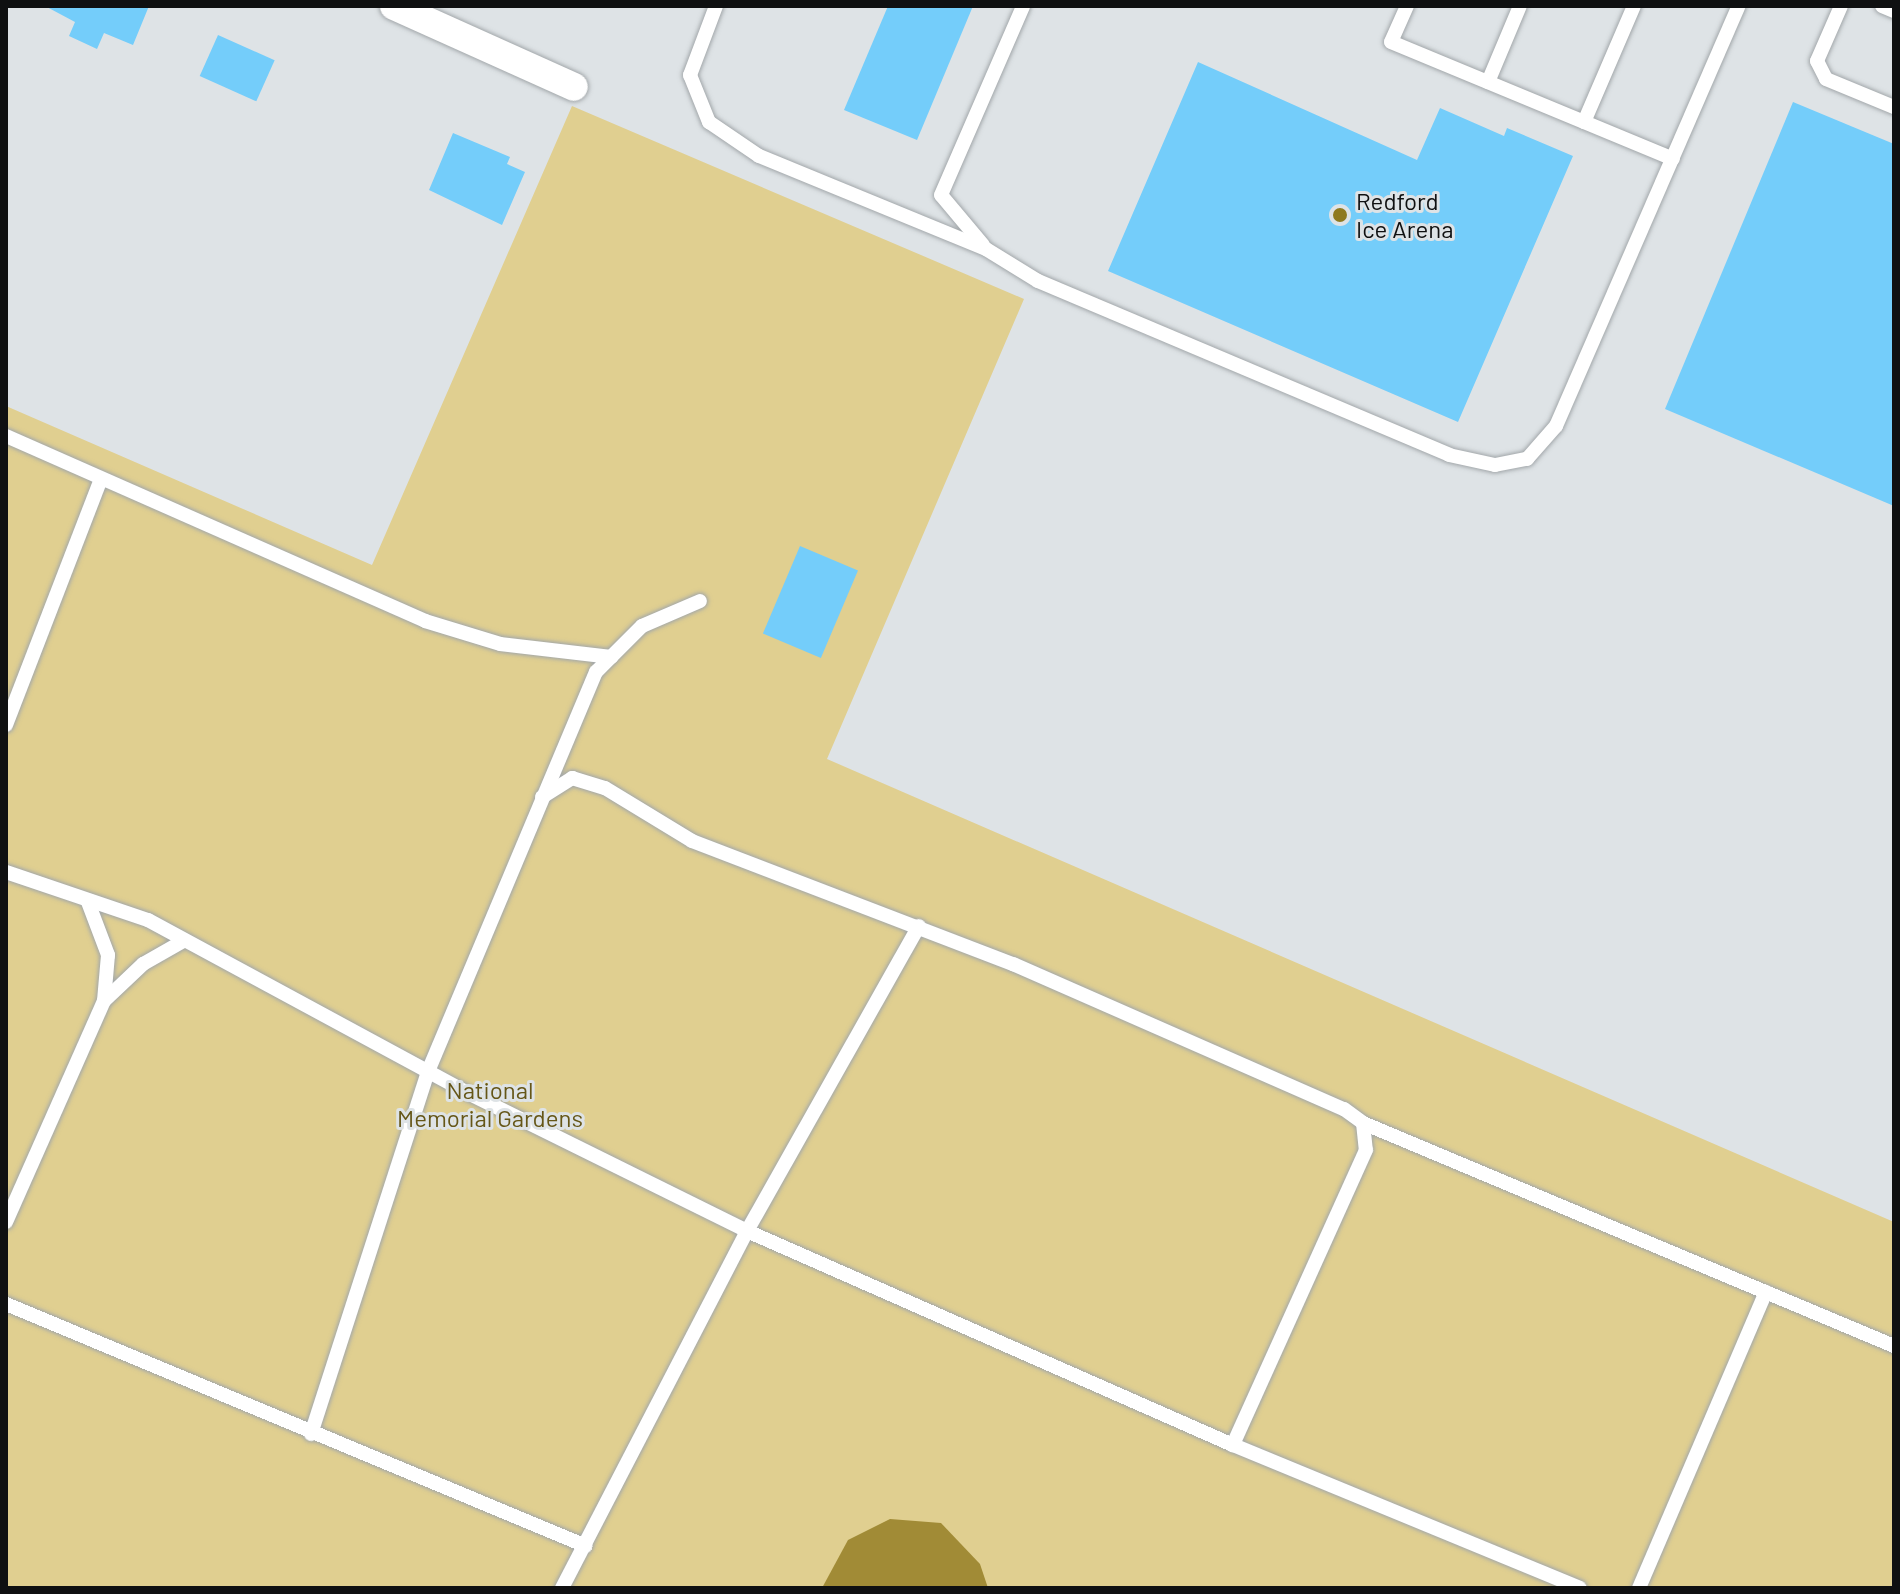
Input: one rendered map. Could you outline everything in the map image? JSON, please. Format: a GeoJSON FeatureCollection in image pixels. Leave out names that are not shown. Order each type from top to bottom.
{"type":"FeatureCollection","features":[{"type":"Feature","properties":{"kind":"street"},"geometry":{"type":"LineString","coordinates":[[394,6],[574,87]]}},
{"type":"Feature","properties":{"kind":"lane"},"geometry":{"type":"LineString","coordinates":[[716,6],[690,75],[709,122],[759,156],[986,249],[1067,294],[1449,455],[1495,465],[1527,459],[1556,426],[1739,6]]}},
{"type":"Feature","properties":{"kind":"lane"},"geometry":{"type":"LineString","coordinates":[[986,249],[941,195],[1023,6]]}},
{"type":"Feature","properties":{"kind":"lane"},"geometry":{"type":"LineString","coordinates":[[1407,6],[1391,42],[1673,159]]}},
{"type":"Feature","properties":{"kind":"lane"},"geometry":{"type":"LineString","coordinates":[[1488,82],[1520,6]]}},
{"type":"Feature","properties":{"kind":"lane"},"geometry":{"type":"LineString","coordinates":[[1584,122],[1634,6]]}},
{"type":"Feature","properties":{"kind":"lane"},"geometry":{"type":"LineString","coordinates":[[1841,6],[1817,61],[1826,79],[1894,107]]}},
{"type":"Feature","properties":{"kind":"lane"},"geometry":{"type":"LineString","coordinates":[[1882,6],[1894,11]]}},
{"type":"Feature","properties":{"kind":"lane"},"geometry":{"type":"LineString","coordinates":[[6,436],[425,621],[500,644],[611,657]]}},
{"type":"Feature","properties":{"kind":"lane"},"geometry":{"type":"LineString","coordinates":[[6,725],[101,479]]}},
{"type":"Feature","properties":{"kind":"lane"},"geometry":{"type":"LineString","coordinates":[[311,1434],[429,1069],[596,672],[642,626],[700,601]]}},
{"type":"Feature","properties":{"kind":"lane"},"geometry":{"type":"LineString","coordinates":[[542,797],[572,778],[605,788],[692,841],[919,926],[1344,1109],[1363,1123],[1894,1346]]}},
{"type":"Feature","properties":{"kind":"lane"},"geometry":{"type":"LineString","coordinates":[[6,872],[148,920],[429,1069],[747,1231],[1233,1445],[1580,1588]]}},
{"type":"Feature","properties":{"kind":"lane"},"geometry":{"type":"LineString","coordinates":[[6,1222],[104,1001],[108,955],[88,902]]}},
{"type":"Feature","properties":{"kind":"lane"},"geometry":{"type":"LineString","coordinates":[[562,1588],[747,1231],[919,926]]}},
{"type":"Feature","properties":{"kind":"lane"},"geometry":{"type":"LineString","coordinates":[[104,1001],[143,964],[185,940]]}},
{"type":"Feature","properties":{"kind":"lane"},"geometry":{"type":"LineString","coordinates":[[1233,1445],[1366,1150],[1363,1123]]}},
{"type":"Feature","properties":{"kind":"lane"},"geometry":{"type":"LineString","coordinates":[[1639,1588],[1766,1292]]}},
{"type":"Feature","properties":{"kind":"lane"},"geometry":{"type":"LineString","coordinates":[[6,1304],[311,1434],[586,1546]]}},
{"type":"Feature","properties":{"kind":"green space","name":"National Memorial Gardens"},"geometry":{"type":"Polygon","coordinates":[[[572,106],[1024,299],[827,759],[1894,1222],[1894,1588],[6,1588],[6,406],[372,565],[572,106]]]}},
{"type":"Feature","properties":{"kind":"shaded area"},"geometry":{"type":"Polygon","coordinates":[[[890,1519],[941,1523],[980,1564],[988,1588],[822,1588],[848,1540],[890,1519]]]}},
{"type":"Feature","properties":{"kind":"building"},"geometry":{"type":"Polygon","coordinates":[[[45,6],[149,6],[133,45],[104,33],[97,49],[69,36],[75,22],[45,6]]]}},
{"type":"Feature","properties":{"kind":"building"},"geometry":{"type":"Polygon","coordinates":[[[888,6],[973,6],[917,140],[844,110],[888,6]]]}},
{"type":"Feature","properties":{"kind":"building"},"geometry":{"type":"Polygon","coordinates":[[[218,35],[275,60],[256,101],[200,76],[218,35]]]}},
{"type":"Feature","properties":{"kind":"building","name":"Redford Ice Arena"},"geometry":{"type":"Polygon","coordinates":[[[1198,62],[1417,160],[1440,108],[1504,136],[1507,128],[1573,156],[1458,422],[1108,271],[1198,62]]]}},
{"type":"Feature","properties":{"kind":"building"},"geometry":{"type":"Polygon","coordinates":[[[1793,102],[1894,144],[1894,506],[1665,409],[1793,102]]]}},
{"type":"Feature","properties":{"kind":"building"},"geometry":{"type":"Polygon","coordinates":[[[453,133],[510,157],[507,164],[525,172],[502,225],[429,190],[453,133]]]}},
{"type":"Feature","properties":{"kind":"building"},"geometry":{"type":"Polygon","coordinates":[[[800,546],[858,571],[821,658],[763,633],[800,546]]]}},
{"type":"Feature","properties":{"kind":"place","name":"Redford Ice Arena"},"geometry":{"type":"Point","coordinates":[1340,215]}}]}
